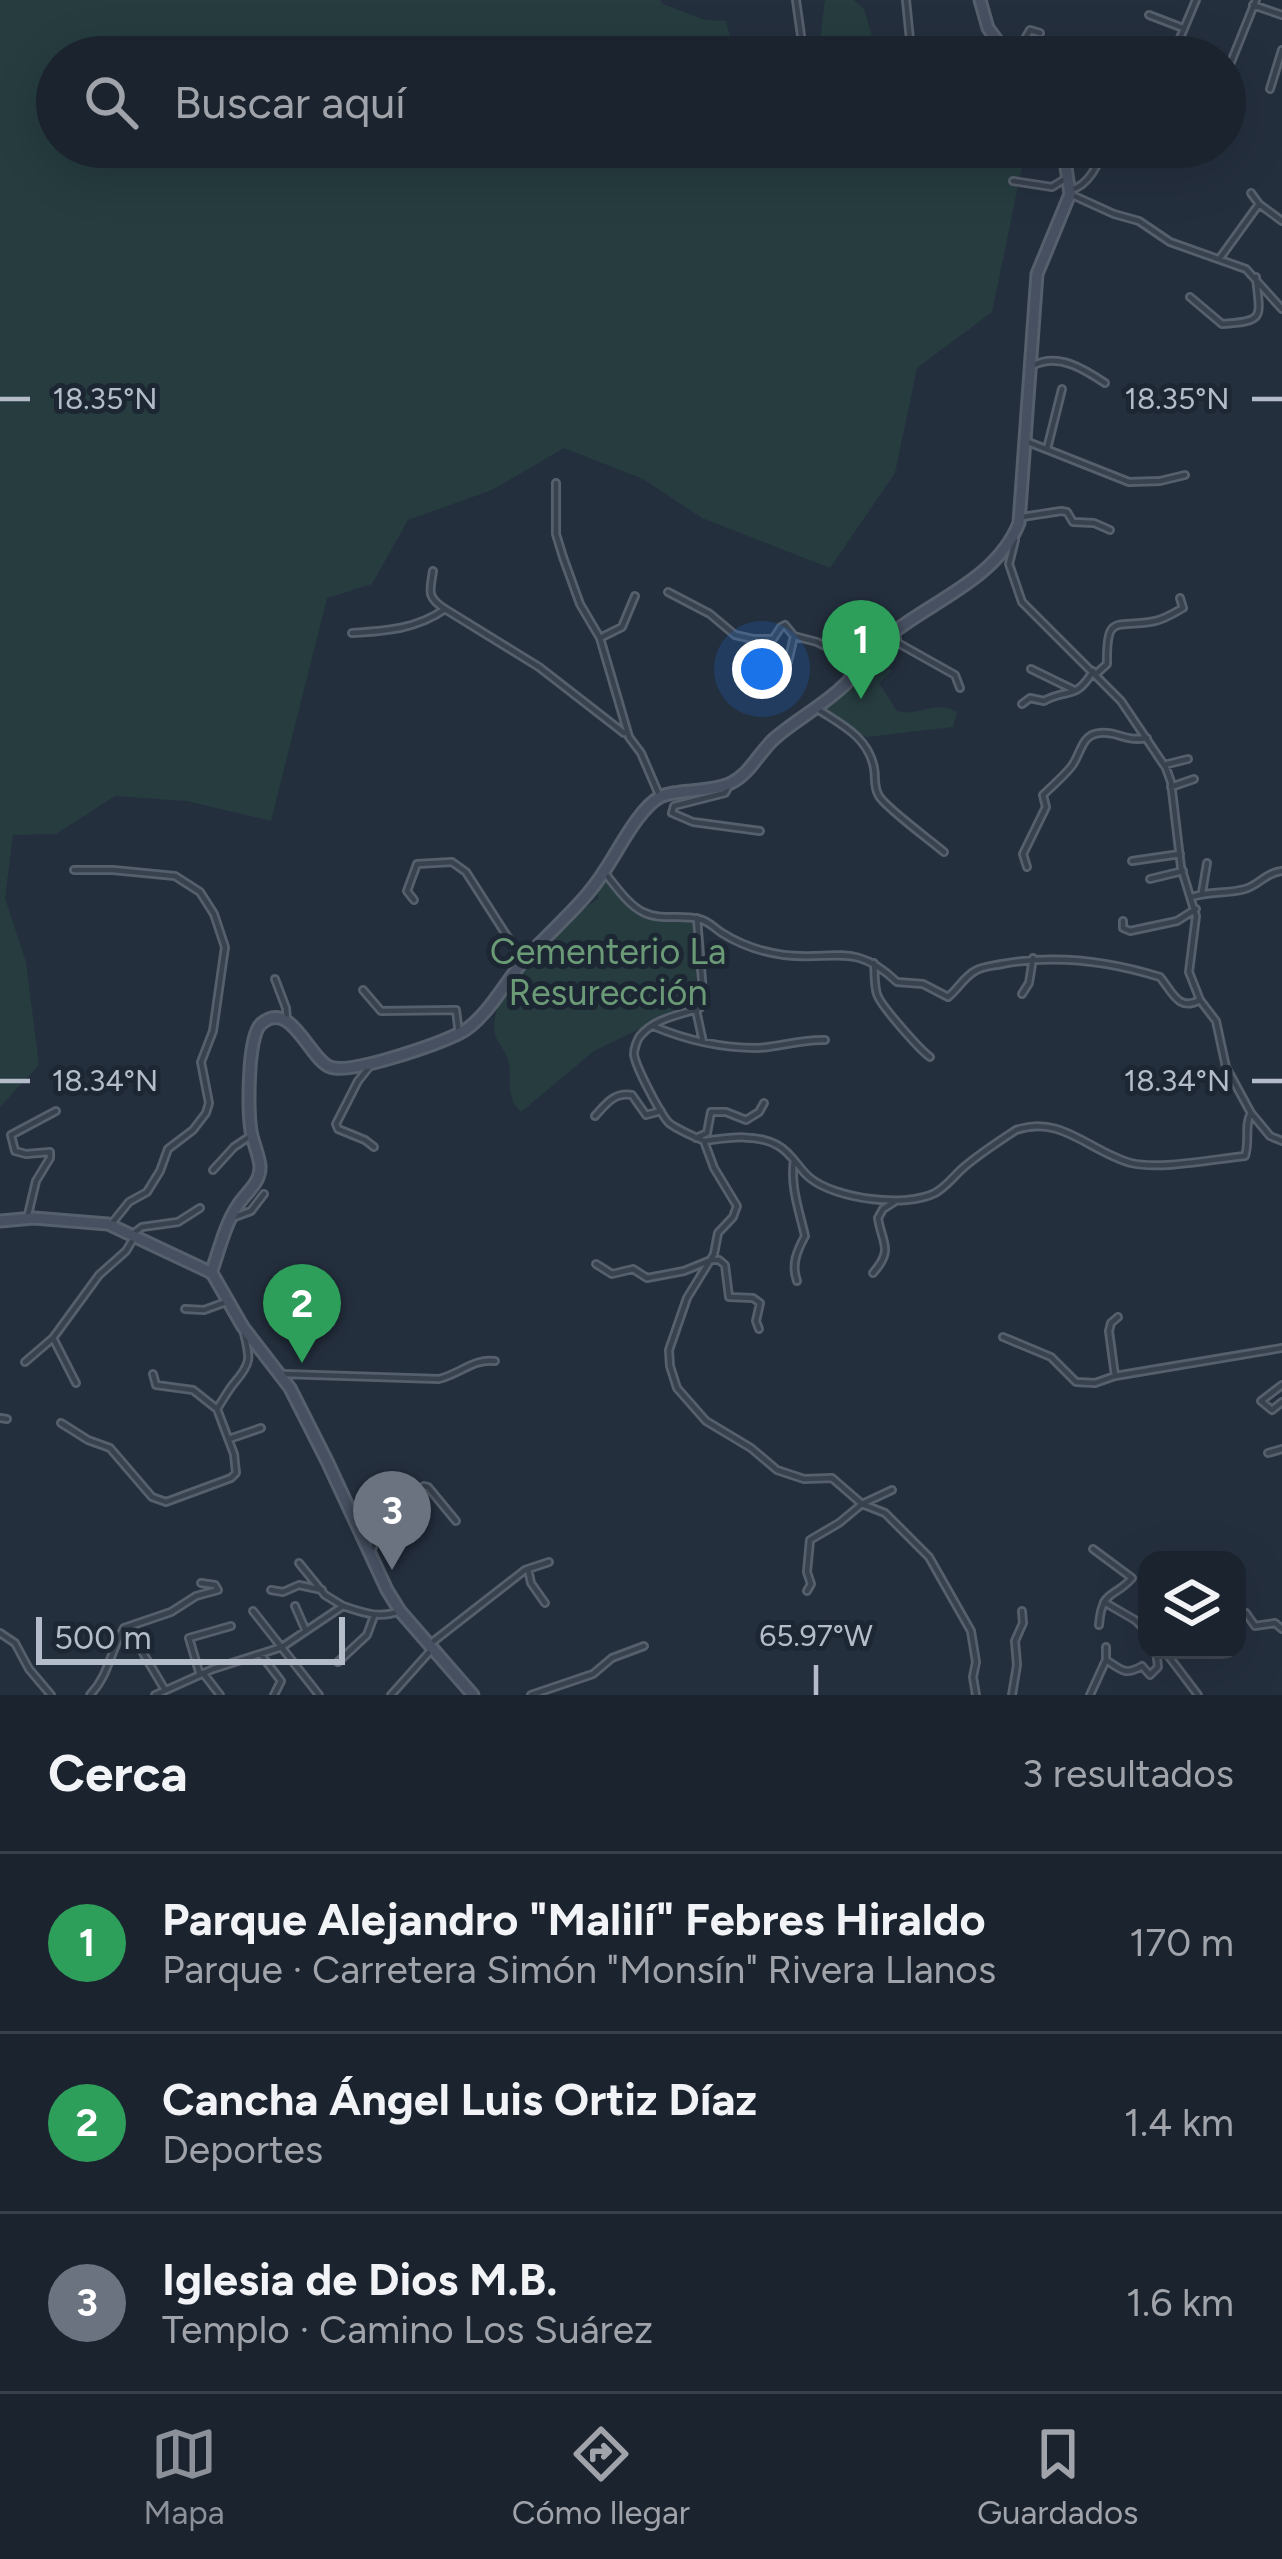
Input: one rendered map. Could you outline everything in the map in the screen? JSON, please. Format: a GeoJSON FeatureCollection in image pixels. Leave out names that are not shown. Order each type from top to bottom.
{"type":"FeatureCollection","features":[{"type":"Feature","properties":{"kind":"street"},"geometry":{"type":"LineString","coordinates":[[796,0],[801,36]]}},
{"type":"Feature","properties":{"kind":"street"},"geometry":{"type":"LineString","coordinates":[[906,0],[910,36]]}},
{"type":"Feature","properties":{"kind":"street"},"geometry":{"type":"LineString","coordinates":[[980,0],[994,36]]}},
{"type":"Feature","properties":{"kind":"street"},"geometry":{"type":"LineString","coordinates":[[1181,36],[1196,0]]}},
{"type":"Feature","properties":{"kind":"street"},"geometry":{"type":"LineString","coordinates":[[1241,36],[1254,3],[1282,15]]}},
{"type":"Feature","properties":{"kind":"street"},"geometry":{"type":"LineString","coordinates":[[1150,15],[1185,28]]}},
{"type":"Feature","properties":{"kind":"street"},"geometry":{"type":"LineString","coordinates":[[1026,36],[1030,30],[1040,33]]}},
{"type":"Feature","properties":{"kind":"street"},"geometry":{"type":"LineString","coordinates":[[1270,88],[1282,50]]}},
{"type":"Feature","properties":{"kind":"street"},"geometry":{"type":"LineString","coordinates":[[1068,168],[1070,192],[1037,274],[1019,523],[1009,564],[1022,602],[1121,701],[1164,765],[1183,871],[1196,909],[1189,973],[1200,1000],[1216,1021],[1226,1067],[1251,1113],[1270,1136],[1282,1141]]}},
{"type":"Feature","properties":{"kind":"street"},"geometry":{"type":"LineString","coordinates":[[1070,192],[1082,187],[1096,168]]}},
{"type":"Feature","properties":{"kind":"street"},"geometry":{"type":"LineString","coordinates":[[1012,181],[1052,187],[1069,175]]}},
{"type":"Feature","properties":{"kind":"street"},"geometry":{"type":"LineString","coordinates":[[1070,192],[1139,221],[1170,242],[1246,269],[1282,309]]}},
{"type":"Feature","properties":{"kind":"street"},"geometry":{"type":"LineString","coordinates":[[1251,193],[1273,217],[1281,218]]}},
{"type":"Feature","properties":{"kind":"street"},"geometry":{"type":"LineString","coordinates":[[1220,258],[1258,204]]}},
{"type":"Feature","properties":{"kind":"street"},"geometry":{"type":"LineString","coordinates":[[1190,297],[1222,324],[1250,322],[1259,310],[1256,277]]}},
{"type":"Feature","properties":{"kind":"street"},"geometry":{"type":"LineString","coordinates":[[1032,366],[1045,360],[1072,364],[1105,383]]}},
{"type":"Feature","properties":{"kind":"street"},"geometry":{"type":"LineString","coordinates":[[1047,449],[1061,389]]}},
{"type":"Feature","properties":{"kind":"street"},"geometry":{"type":"LineString","coordinates":[[1023,440],[1129,482],[1184,475]]}},
{"type":"Feature","properties":{"kind":"street"},"geometry":{"type":"LineString","coordinates":[[556,483],[556,534],[580,604],[600,638],[629,737]]}},
{"type":"Feature","properties":{"kind":"street"},"geometry":{"type":"LineString","coordinates":[[211,1273],[236,1207],[258,1180],[250,1093],[258,1026],[278,1018],[287,1022],[318,1060],[343,1070],[459,1034],[577,908],[630,829],[660,797],[711,790],[744,775],[772,740],[843,687],[895,632],[998,558],[1019,523],[1061,511],[1073,522],[1110,530]]}},
{"type":"Feature","properties":{"kind":"street"},"geometry":{"type":"LineString","coordinates":[[433,571],[430,595],[434,602],[539,668],[629,737],[660,797]]}},
{"type":"Feature","properties":{"kind":"street"},"geometry":{"type":"LineString","coordinates":[[668,592],[710,614],[735,635],[767,640],[785,626],[794,636],[862,665]]}},
{"type":"Feature","properties":{"kind":"street"},"geometry":{"type":"LineString","coordinates":[[600,638],[622,627],[635,596]]}},
{"type":"Feature","properties":{"kind":"street"},"geometry":{"type":"LineString","coordinates":[[1022,704],[1030,698],[1044,701],[1049,696],[1064,696],[1084,686],[1107,664],[1106,639],[1112,627],[1162,619],[1183,608],[1180,598]]}},
{"type":"Feature","properties":{"kind":"street"},"geometry":{"type":"LineString","coordinates":[[352,634],[396,631],[445,609]]}},
{"type":"Feature","properties":{"kind":"street"},"geometry":{"type":"LineString","coordinates":[[895,632],[898,643],[955,675],[960,688]]}},
{"type":"Feature","properties":{"kind":"street"},"geometry":{"type":"LineString","coordinates":[[762,693],[782,679],[794,636]]}},
{"type":"Feature","properties":{"kind":"street"},"geometry":{"type":"LineString","coordinates":[[1030,669],[1074,691]]}},
{"type":"Feature","properties":{"kind":"street"},"geometry":{"type":"LineString","coordinates":[[816,707],[863,741],[881,800],[944,852]]}},
{"type":"Feature","properties":{"kind":"street"},"geometry":{"type":"LineString","coordinates":[[1028,867],[1023,854],[1046,807],[1043,795],[1073,765],[1083,743],[1105,732],[1131,741],[1147,738]]}},
{"type":"Feature","properties":{"kind":"street"},"geometry":{"type":"LineString","coordinates":[[1176,762],[1178,751]]}},
{"type":"Feature","properties":{"kind":"street"},"geometry":{"type":"LineString","coordinates":[[1164,765],[1188,759]]}},
{"type":"Feature","properties":{"kind":"street"},"geometry":{"type":"LineString","coordinates":[[1171,788],[1194,779]]}},
{"type":"Feature","properties":{"kind":"street"},"geometry":{"type":"LineString","coordinates":[[730,784],[725,794],[674,806],[672,813],[693,822],[760,831]]}},
{"type":"Feature","properties":{"kind":"street"},"geometry":{"type":"LineString","coordinates":[[1132,861],[1180,854]]}},
{"type":"Feature","properties":{"kind":"street"},"geometry":{"type":"LineString","coordinates":[[414,900],[407,891],[417,864],[452,862],[466,872],[524,961]]}},
{"type":"Feature","properties":{"kind":"street"},"geometry":{"type":"LineString","coordinates":[[1202,893],[1207,863]]}},
{"type":"Feature","properties":{"kind":"street"},"geometry":{"type":"LineString","coordinates":[[74,870],[170,873],[200,892],[214,914],[225,947],[213,1031],[201,1062],[209,1103],[206,1113],[194,1130],[168,1149],[153,1185],[129,1202],[111,1226]]}},
{"type":"Feature","properties":{"kind":"street"},"geometry":{"type":"LineString","coordinates":[[1150,879],[1183,871]]}},
{"type":"Feature","properties":{"kind":"street"},"geometry":{"type":"LineString","coordinates":[[1192,897],[1248,889],[1265,875],[1282,871]]}},
{"type":"Feature","properties":{"kind":"street"},"geometry":{"type":"LineString","coordinates":[[604,872],[639,911],[652,916],[697,918],[757,950],[787,956],[850,954],[874,963],[897,982],[923,984],[948,997],[982,968],[1034,958],[1090,960],[1140,971],[1160,977],[1180,1002],[1200,1000]]}},
{"type":"Feature","properties":{"kind":"street"},"geometry":{"type":"LineString","coordinates":[[1123,921],[1123,928],[1130,931],[1177,921],[1196,909]]}},
{"type":"Feature","properties":{"kind":"street"},"geometry":{"type":"LineString","coordinates":[[697,918],[700,1007],[653,1026],[637,1039],[634,1054],[669,1123],[700,1139],[739,1137],[779,1145],[822,1185],[894,1202],[920,1199],[939,1191],[966,1165],[1025,1126],[1057,1126],[1134,1164],[1245,1156],[1251,1113]]}},
{"type":"Feature","properties":{"kind":"street"},"geometry":{"type":"LineString","coordinates":[[1022,994],[1034,958]]}},
{"type":"Feature","properties":{"kind":"street"},"geometry":{"type":"LineString","coordinates":[[874,963],[882,1004],[930,1057]]}},
{"type":"Feature","properties":{"kind":"street"},"geometry":{"type":"LineString","coordinates":[[274,979],[287,1022]]}},
{"type":"Feature","properties":{"kind":"street"},"geometry":{"type":"LineString","coordinates":[[363,990],[381,1011],[456,1010],[459,1034]]}},
{"type":"Feature","properties":{"kind":"street"},"geometry":{"type":"LineString","coordinates":[[696,1010],[704,1042]]}},
{"type":"Feature","properties":{"kind":"street"},"geometry":{"type":"LineString","coordinates":[[653,1026],[685,1040],[759,1048],[825,1040]]}},
{"type":"Feature","properties":{"kind":"street"},"geometry":{"type":"LineString","coordinates":[[372,1064],[336,1124],[374,1147]]}},
{"type":"Feature","properties":{"kind":"street"},"geometry":{"type":"LineString","coordinates":[[595,1116],[622,1093],[632,1095],[646,1115],[661,1111]]}},
{"type":"Feature","properties":{"kind":"street"},"geometry":{"type":"LineString","coordinates":[[700,1139],[712,1112],[746,1120],[764,1103]]}},
{"type":"Feature","properties":{"kind":"street"},"geometry":{"type":"LineString","coordinates":[[28,1219],[36,1181],[50,1152],[15,1150],[11,1135],[56,1111]]}},
{"type":"Feature","properties":{"kind":"street"},"geometry":{"type":"LineString","coordinates":[[213,1170],[251,1135]]}},
{"type":"Feature","properties":{"kind":"street"},"geometry":{"type":"LineString","coordinates":[[700,1139],[737,1206],[734,1217],[718,1233],[715,1253],[687,1298],[669,1349],[677,1388],[706,1421],[777,1470],[804,1479],[832,1478],[862,1504],[885,1513],[915,1540],[971,1631],[976,1695]]}},
{"type":"Feature","properties":{"kind":"street"},"geometry":{"type":"LineString","coordinates":[[794,1160],[794,1193],[806,1236],[793,1270],[797,1281]]}},
{"type":"Feature","properties":{"kind":"street"},"geometry":{"type":"LineString","coordinates":[[232,1218],[251,1211],[264,1194]]}},
{"type":"Feature","properties":{"kind":"street"},"geometry":{"type":"LineString","coordinates":[[873,1273],[886,1256],[878,1218],[894,1202]]}},
{"type":"Feature","properties":{"kind":"street"},"geometry":{"type":"LineString","coordinates":[[25,1362],[53,1339],[99,1275],[126,1251],[142,1227],[178,1222],[200,1208]]}},
{"type":"Feature","properties":{"kind":"street"},"geometry":{"type":"LineString","coordinates":[[0,1221],[111,1226],[211,1273],[243,1327],[281,1374],[400,1611],[473,1695]]}},
{"type":"Feature","properties":{"kind":"street"},"geometry":{"type":"LineString","coordinates":[[596,1264],[613,1274],[633,1269],[646,1278],[719,1260],[729,1297],[760,1303],[759,1329]]}},
{"type":"Feature","properties":{"kind":"street"},"geometry":{"type":"LineString","coordinates":[[185,1309],[215,1308],[228,1301]]}},
{"type":"Feature","properties":{"kind":"street"},"geometry":{"type":"LineString","coordinates":[[1115,1376],[1108,1330],[1118,1317]]}},
{"type":"Feature","properties":{"kind":"street"},"geometry":{"type":"LineString","coordinates":[[217,1409],[250,1358],[243,1327]]}},
{"type":"Feature","properties":{"kind":"street"},"geometry":{"type":"LineString","coordinates":[[1003,1337],[1051,1358],[1076,1382],[1095,1383],[1282,1348]]}},
{"type":"Feature","properties":{"kind":"street"},"geometry":{"type":"LineString","coordinates":[[53,1339],[76,1382]]}},
{"type":"Feature","properties":{"kind":"street"},"geometry":{"type":"LineString","coordinates":[[281,1374],[439,1379],[477,1360],[495,1361]]}},
{"type":"Feature","properties":{"kind":"street"},"geometry":{"type":"LineString","coordinates":[[61,1424],[110,1448],[152,1497],[166,1502],[236,1473],[217,1409],[193,1390],[156,1385],[153,1374]]}},
{"type":"Feature","properties":{"kind":"street"},"geometry":{"type":"LineString","coordinates":[[1282,1386],[1261,1401],[1272,1410],[1282,1402]]}},
{"type":"Feature","properties":{"kind":"street"},"geometry":{"type":"LineString","coordinates":[[229,1439],[261,1428]]}},
{"type":"Feature","properties":{"kind":"street"},"geometry":{"type":"LineString","coordinates":[[1268,1453],[1282,1450]]}},
{"type":"Feature","properties":{"kind":"street"},"geometry":{"type":"LineString","coordinates":[[370,1553],[392,1508],[424,1486],[456,1521]]}},
{"type":"Feature","properties":{"kind":"street"},"geometry":{"type":"LineString","coordinates":[[807,1591],[810,1540],[862,1504],[892,1490]]}},
{"type":"Feature","properties":{"kind":"street"},"geometry":{"type":"LineString","coordinates":[[1093,1549],[1132,1578],[1108,1594],[1099,1624]]}},
{"type":"Feature","properties":{"kind":"street"},"geometry":{"type":"LineString","coordinates":[[391,1695],[432,1646],[529,1569],[549,1562]]}},
{"type":"Feature","properties":{"kind":"street"},"geometry":{"type":"LineString","coordinates":[[299,1563],[343,1606],[374,1616],[400,1611]]}},
{"type":"Feature","properties":{"kind":"street"},"geometry":{"type":"LineString","coordinates":[[529,1569],[531,1583],[545,1603]]}},
{"type":"Feature","properties":{"kind":"street"},"geometry":{"type":"LineString","coordinates":[[90,1695],[104,1681],[124,1628],[218,1590],[201,1583]]}},
{"type":"Feature","properties":{"kind":"street"},"geometry":{"type":"LineString","coordinates":[[272,1590],[299,1586],[322,1590]]}},
{"type":"Feature","properties":{"kind":"street"},"geometry":{"type":"LineString","coordinates":[[1103,1602],[1138,1623]]}},
{"type":"Feature","properties":{"kind":"street"},"geometry":{"type":"LineString","coordinates":[[295,1606],[306,1631]]}},
{"type":"Feature","properties":{"kind":"street"},"geometry":{"type":"LineString","coordinates":[[155,1695],[282,1647],[343,1606]]}},
{"type":"Feature","properties":{"kind":"street"},"geometry":{"type":"LineString","coordinates":[[253,1611],[320,1695]]}},
{"type":"Feature","properties":{"kind":"street"},"geometry":{"type":"LineString","coordinates":[[1012,1695],[1022,1611]]}},
{"type":"Feature","properties":{"kind":"street"},"geometry":{"type":"LineString","coordinates":[[1246,1613],[1250,1624],[1282,1628]]}},
{"type":"Feature","properties":{"kind":"street"},"geometry":{"type":"LineString","coordinates":[[338,1662],[367,1635],[374,1616]]}},
{"type":"Feature","properties":{"kind":"street"},"geometry":{"type":"LineString","coordinates":[[220,1695],[201,1674],[189,1638],[231,1626]]}},
{"type":"Feature","properties":{"kind":"street"},"geometry":{"type":"LineString","coordinates":[[0,1633],[15,1642],[29,1670],[52,1695]]}},
{"type":"Feature","properties":{"kind":"street"},"geometry":{"type":"LineString","coordinates":[[144,1644],[143,1653],[165,1690]]}},
{"type":"Feature","properties":{"kind":"street"},"geometry":{"type":"LineString","coordinates":[[531,1695],[593,1674],[612,1658],[644,1646]]}},
{"type":"Feature","properties":{"kind":"street"},"geometry":{"type":"LineString","coordinates":[[1090,1695],[1106,1660],[1106,1647]]}},
{"type":"Feature","properties":{"kind":"street"},"geometry":{"type":"LineString","coordinates":[[261,1655],[281,1682],[274,1695]]}},
{"type":"Feature","properties":{"kind":"street"},"geometry":{"type":"LineString","coordinates":[[1106,1660],[1123,1673],[1142,1666],[1150,1675],[1158,1666],[1157,1659]]}},
{"type":"Feature","properties":{"kind":"street"},"geometry":{"type":"LineString","coordinates":[[1171,1659],[1198,1695]]}},
{"type":"Feature","properties":{"kind":"street"},"geometry":{"type":"LineString","coordinates":[[178,1684],[188,1695]]}},
{"type":"Feature","properties":{"kind":"green space"},"geometry":{"type":"Polygon","coordinates":[[[0,0],[660,0],[705,20],[726,21],[730,36],[36,36],[36,168],[1022,168],[992,312],[917,368],[895,473],[830,568],[702,518],[643,479],[564,448],[492,490],[408,520],[372,584],[327,598],[271,821],[187,801],[115,796],[56,834],[13,835],[5,898],[26,962],[39,1065],[0,1107],[0,0]]]}},
{"type":"Feature","properties":{"kind":"green space"},"geometry":{"type":"Polygon","coordinates":[[[825,0],[854,0],[864,9],[872,36],[821,36],[825,0]]]}},
{"type":"Feature","properties":{"kind":"green space"},"geometry":{"type":"Polygon","coordinates":[[[874,654],[892,671],[879,683],[897,711],[949,708],[957,712],[953,727],[867,737],[816,710],[874,654]]]}},
{"type":"Feature","properties":{"kind":"green space","name":"Cementerio La Resurección"},"geometry":{"type":"Polygon","coordinates":[[[610,879],[640,916],[694,921],[697,997],[594,1051],[521,1112],[512,1100],[508,1060],[494,1031],[498,1008],[506,989],[533,954],[599,898],[597,892],[610,879]]]}},
{"type":"Feature","properties":{"kind":"place","name":"Parque Alejandro \"Malilí\" Febres Hiraldo"},"geometry":{"type":"Point","coordinates":[861,699]}},
{"type":"Feature","properties":{"kind":"place","name":"Cancha Ángel Luis Ortiz Díaz"},"geometry":{"type":"Point","coordinates":[302,1363]}},
{"type":"Feature","properties":{"kind":"place","name":"Iglesia de Dios M.B."},"geometry":{"type":"Point","coordinates":[392,1570]}}]}
